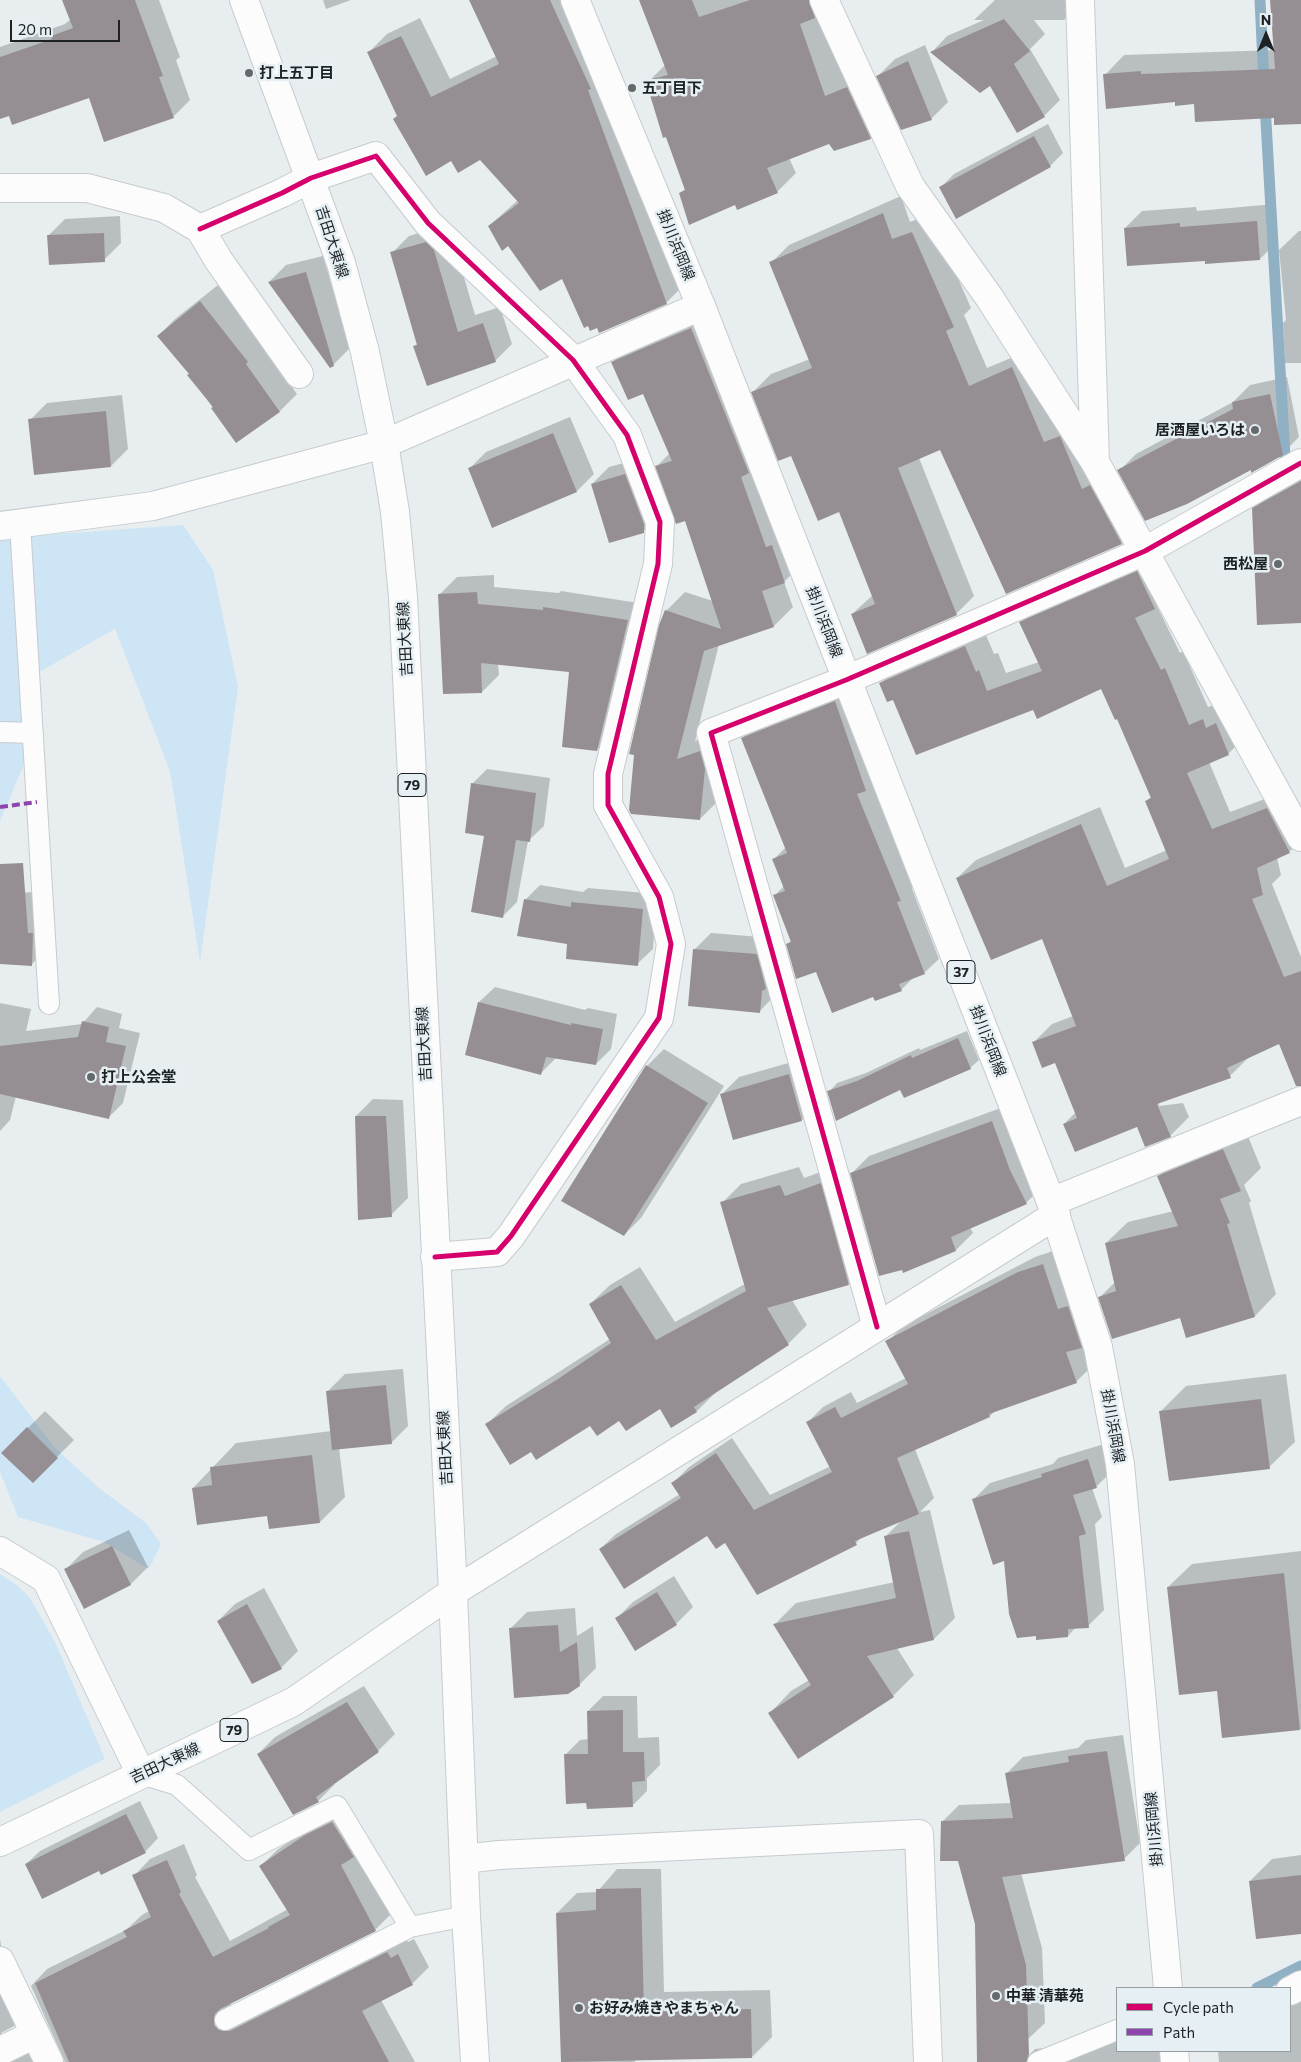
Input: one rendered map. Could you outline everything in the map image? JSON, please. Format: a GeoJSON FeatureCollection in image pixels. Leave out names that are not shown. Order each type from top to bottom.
{"type":"FeatureCollection","features":[{"type":"Feature","properties":{"kind":"street","name":"吉田大東線"},"geometry":{"type":"LineString","coordinates":[[0,1842],[293,1702],[453,1592],[403,597],[395,512],[384,444],[365,352],[340,263],[311,178],[244,0]]}},
{"type":"Feature","properties":{"kind":"street","name":"掛川浜岡線"},"geometry":{"type":"LineString","coordinates":[[575,0],[701,306],[1054,1209],[1098,1347],[1120,1464],[1168,1987]]}},
{"type":"Feature","properties":{"kind":"street"},"geometry":{"type":"LineString","coordinates":[[824,0],[910,186],[989,297],[1095,462],[1301,837]]}},
{"type":"Feature","properties":{"kind":"street"},"geometry":{"type":"LineString","coordinates":[[1080,0],[1095,462]]}},
{"type":"Feature","properties":{"kind":"street"},"geometry":{"type":"LineString","coordinates":[[200,229],[282,193],[311,178],[376,156],[428,223],[573,360],[627,435],[660,522],[658,564],[608,774],[608,805],[659,897],[671,944],[659,1018],[511,1236],[497,1252],[435,1257]]}},
{"type":"Feature","properties":{"kind":"street"},"geometry":{"type":"LineString","coordinates":[[0,188],[86,188],[164,208],[200,229],[219,261],[299,374]]}},
{"type":"Feature","properties":{"kind":"street"},"geometry":{"type":"LineString","coordinates":[[10,525],[153,506],[384,444],[573,360],[701,306]]}},
{"type":"Feature","properties":{"kind":"street"},"geometry":{"type":"LineString","coordinates":[[877,1327],[711,733],[846,680],[1145,551],[1301,462]]}},
{"type":"Feature","properties":{"kind":"street"},"geometry":{"type":"LineString","coordinates":[[475,2062],[466,1916],[453,1592],[877,1327],[1054,1209],[1301,1101]]}},
{"type":"Feature","properties":{"kind":"street"},"geometry":{"type":"LineString","coordinates":[[0,1551],[46,1579],[141,1774]]}},
{"type":"Feature","properties":{"kind":"street"},"geometry":{"type":"LineString","coordinates":[[464,1859],[499,1854],[919,1834],[928,2062]]}},
{"type":"Feature","properties":{"kind":"street"},"geometry":{"type":"LineString","coordinates":[[0,1961],[48,2062]]}},
{"type":"Feature","properties":{"kind":"street"},"geometry":{"type":"LineString","coordinates":[[0,2051],[35,2034]]}},
{"type":"Feature","properties":{"kind":"lane"},"geometry":{"type":"LineString","coordinates":[[10,525],[33,733],[49,1004]]}},
{"type":"Feature","properties":{"kind":"lane"},"geometry":{"type":"LineString","coordinates":[[0,732],[33,733]]}},
{"type":"Feature","properties":{"kind":"lane"},"geometry":{"type":"LineString","coordinates":[[141,1774],[177,1785],[249,1850],[338,1806],[410,1927]]}},
{"type":"Feature","properties":{"kind":"lane"},"geometry":{"type":"LineString","coordinates":[[225,2020],[410,1927],[466,1916]]}},
{"type":"Feature","properties":{"kind":"lane"},"geometry":{"type":"LineString","coordinates":[[1038,2062],[1116,2030]]}},
{"type":"Feature","properties":{"kind":"shaded area"},"geometry":{"type":"Polygon","coordinates":[[[183,525],[213,570],[238,687],[200,962],[170,771],[115,629],[27,679],[23,767],[0,821],[0,538],[183,525]]]}},
{"type":"Feature","properties":{"kind":"shaded area"},"geometry":{"type":"Polygon","coordinates":[[[0,1376],[54,1447],[99,1488],[146,1523],[161,1544],[149,1569],[104,1542],[18,1517],[0,1472],[0,1376]]]}},
{"type":"Feature","properties":{"kind":"shaded area"},"geometry":{"type":"Polygon","coordinates":[[[0,1574],[17,1585],[30,1598],[55,1642],[105,1759],[0,1812],[0,1574]]]}},
{"type":"Feature","properties":{"kind":"building"},"geometry":{"type":"Polygon","coordinates":[[[62,0],[135,0],[163,76],[159,77],[174,118],[104,142],[89,98],[12,125],[9,116],[0,119],[0,57],[52,39],[51,36],[73,28],[62,0]]]}},
{"type":"Feature","properties":{"kind":"building"},"geometry":{"type":"Polygon","coordinates":[[[469,0],[550,0],[591,89],[588,90],[667,304],[599,333],[597,328],[590,331],[588,326],[584,328],[562,279],[540,291],[508,246],[502,251],[488,226],[519,203],[480,160],[458,173],[451,161],[426,176],[393,119],[397,116],[367,52],[401,36],[431,97],[499,64],[469,0]]]}},
{"type":"Feature","properties":{"kind":"building"},"geometry":{"type":"Polygon","coordinates":[[[639,0],[692,0],[699,17],[750,0],[809,0],[815,18],[800,24],[825,96],[847,87],[871,139],[834,151],[829,144],[767,168],[778,193],[737,210],[735,205],[689,225],[679,193],[685,190],[666,137],[663,138],[650,95],[654,95],[648,80],[668,75],[639,0]]]}},
{"type":"Feature","properties":{"kind":"building"},"geometry":{"type":"Polygon","coordinates":[[[1270,0],[1301,0],[1301,124],[1274,125],[1274,118],[1195,122],[1194,104],[1175,106],[1175,102],[1106,109],[1103,74],[1141,71],[1141,74],[1275,69],[1270,0]]]}},
{"type":"Feature","properties":{"kind":"building"},"geometry":{"type":"Polygon","coordinates":[[[1004,19],[1030,51],[1014,64],[1045,117],[1017,133],[990,86],[980,93],[930,52],[1004,19]]]}},
{"type":"Feature","properties":{"kind":"building"},"geometry":{"type":"Polygon","coordinates":[[[908,61],[932,120],[901,130],[876,76],[908,61]]]}},
{"type":"Feature","properties":{"kind":"building"},"geometry":{"type":"Polygon","coordinates":[[[1034,136],[1051,167],[956,219],[939,187],[1034,136]]]}},
{"type":"Feature","properties":{"kind":"building"},"geometry":{"type":"Polygon","coordinates":[[[883,213],[892,239],[912,232],[954,327],[946,331],[969,386],[1012,367],[1044,442],[1060,436],[1082,489],[1090,485],[1122,544],[1006,594],[940,450],[898,468],[957,615],[867,654],[851,614],[875,604],[839,512],[818,521],[791,456],[778,461],[751,392],[812,368],[769,262],[883,213]]]}},
{"type":"Feature","properties":{"kind":"building"},"geometry":{"type":"Polygon","coordinates":[[[1257,221],[1260,260],[1205,264],[1205,261],[1127,266],[1124,228],[1180,223],[1180,227],[1257,221]]]}},
{"type":"Feature","properties":{"kind":"building"},"geometry":{"type":"Polygon","coordinates":[[[104,233],[105,262],[49,265],[47,235],[104,233]]]}},
{"type":"Feature","properties":{"kind":"building"},"geometry":{"type":"Polygon","coordinates":[[[426,242],[434,250],[458,332],[483,323],[496,362],[427,386],[413,346],[417,345],[390,252],[426,242]]]}},
{"type":"Feature","properties":{"kind":"building"},"geometry":{"type":"Polygon","coordinates":[[[306,272],[334,366],[330,368],[268,282],[306,272]]]}},
{"type":"Feature","properties":{"kind":"building"},"geometry":{"type":"Polygon","coordinates":[[[200,301],[248,362],[246,364],[280,412],[236,443],[211,408],[213,407],[187,375],[189,374],[157,336],[200,301]]]}},
{"type":"Feature","properties":{"kind":"building"},"geometry":{"type":"Polygon","coordinates":[[[691,328],[749,473],[741,477],[766,547],[772,545],[785,583],[762,591],[774,627],[704,651],[677,759],[700,751],[705,769],[700,820],[631,814],[629,810],[634,755],[629,754],[659,625],[665,610],[721,629],[685,521],[676,524],[655,466],[672,461],[643,394],[628,400],[611,362],[691,328]]]}},
{"type":"Feature","properties":{"kind":"building"},"geometry":{"type":"Polygon","coordinates":[[[1270,394],[1283,455],[1187,504],[1145,521],[1117,470],[1233,409],[1232,402],[1270,394]]]}},
{"type":"Feature","properties":{"kind":"building"},"geometry":{"type":"Polygon","coordinates":[[[106,411],[111,467],[34,475],[28,419],[106,411]]]}},
{"type":"Feature","properties":{"kind":"building"},"geometry":{"type":"Polygon","coordinates":[[[553,433],[577,492],[492,528],[468,468],[553,433]]]}},
{"type":"Feature","properties":{"kind":"building"},"geometry":{"type":"Polygon","coordinates":[[[625,474],[644,524],[644,533],[609,543],[591,484],[625,474]]]}},
{"type":"Feature","properties":{"kind":"building","name":"西松屋"},"geometry":{"type":"Polygon","coordinates":[[[1301,481],[1301,623],[1257,625],[1252,508],[1301,481]]]}},
{"type":"Feature","properties":{"kind":"building"},"geometry":{"type":"Polygon","coordinates":[[[1137,571],[1155,609],[1135,618],[1161,670],[1165,668],[1189,725],[1203,719],[1206,728],[1216,723],[1229,755],[1187,773],[1212,829],[1267,808],[1290,853],[1257,868],[1263,895],[1252,899],[1284,977],[1301,971],[1301,1086],[1296,1086],[1279,1044],[1227,1068],[1231,1078],[1157,1104],[1171,1137],[1145,1147],[1137,1127],[1075,1152],[1063,1124],[1077,1118],[1055,1063],[1042,1068],[1032,1042],[1076,1026],[1042,939],[991,960],[956,878],[1081,824],[1107,886],[1169,859],[1145,801],[1151,798],[1117,719],[1115,720],[1101,689],[1037,719],[1033,710],[916,755],[893,700],[887,702],[879,683],[965,646],[976,672],[979,670],[987,691],[1042,671],[1019,622],[1137,571]]]}},
{"type":"Feature","properties":{"kind":"building"},"geometry":{"type":"Polygon","coordinates":[[[477,592],[478,604],[543,610],[543,607],[628,620],[597,751],[562,747],[569,672],[481,663],[482,693],[443,694],[438,594],[477,592]]]}},
{"type":"Feature","properties":{"kind":"building"},"geometry":{"type":"Polygon","coordinates":[[[835,701],[866,791],[857,794],[901,901],[897,902],[925,974],[899,984],[902,991],[875,1001],[873,997],[832,1013],[816,972],[796,979],[786,944],[791,942],[773,895],[785,891],[772,859],[787,853],[741,738],[835,701]]]}},
{"type":"Feature","properties":{"kind":"building"},"geometry":{"type":"Polygon","coordinates":[[[471,783],[536,793],[530,842],[516,840],[503,918],[471,912],[484,836],[465,833],[471,783]]]}},
{"type":"Feature","properties":{"kind":"building"},"geometry":{"type":"Polygon","coordinates":[[[23,863],[28,933],[33,933],[32,966],[0,964],[0,864],[23,863]]]}},
{"type":"Feature","properties":{"kind":"building"},"geometry":{"type":"Polygon","coordinates":[[[524,899],[571,907],[571,902],[643,909],[638,966],[566,959],[567,944],[517,936],[524,899]]]}},
{"type":"Feature","properties":{"kind":"building"},"geometry":{"type":"Polygon","coordinates":[[[693,949],[757,954],[766,989],[762,991],[760,1013],[688,1006],[693,949]]]}},
{"type":"Feature","properties":{"kind":"building"},"geometry":{"type":"Polygon","coordinates":[[[478,1002],[571,1025],[571,1023],[603,1029],[596,1065],[546,1057],[541,1075],[465,1055],[478,1002]]]}},
{"type":"Feature","properties":{"kind":"building"},"geometry":{"type":"Polygon","coordinates":[[[82,1021],[109,1027],[106,1042],[126,1046],[109,1119],[0,1094],[0,1046],[78,1037],[82,1021]]]}},
{"type":"Feature","properties":{"kind":"building"},"geometry":{"type":"Polygon","coordinates":[[[958,1038],[971,1069],[904,1098],[900,1090],[836,1121],[827,1091],[857,1081],[911,1055],[912,1058],[958,1038]]]}},
{"type":"Feature","properties":{"kind":"building"},"geometry":{"type":"Polygon","coordinates":[[[646,1065],[708,1103],[624,1236],[561,1201],[646,1065]]]}},
{"type":"Feature","properties":{"kind":"building"},"geometry":{"type":"Polygon","coordinates":[[[789,1074],[802,1121],[733,1140],[720,1094],[789,1074]]]}},
{"type":"Feature","properties":{"kind":"building"},"geometry":{"type":"Polygon","coordinates":[[[355,1116],[386,1116],[392,1217],[358,1220],[355,1116]]]}},
{"type":"Feature","properties":{"kind":"building"},"geometry":{"type":"Polygon","coordinates":[[[992,1121],[1010,1170],[1027,1204],[951,1237],[956,1251],[903,1273],[902,1270],[879,1276],[850,1173],[992,1121]]]}},
{"type":"Feature","properties":{"kind":"building"},"geometry":{"type":"Polygon","coordinates":[[[1223,1149],[1241,1191],[1220,1199],[1230,1223],[1227,1224],[1255,1317],[1186,1338],[1180,1318],[1112,1339],[1098,1297],[1116,1291],[1105,1243],[1178,1226],[1157,1176],[1223,1149]]]}},
{"type":"Feature","properties":{"kind":"building"},"geometry":{"type":"Polygon","coordinates":[[[821,1183],[849,1285],[767,1308],[789,1345],[694,1407],[697,1412],[671,1428],[660,1409],[626,1431],[619,1421],[597,1436],[590,1426],[536,1460],[531,1452],[510,1465],[485,1424],[558,1379],[611,1343],[589,1304],[621,1285],[656,1340],[746,1291],[720,1202],[780,1185],[785,1196],[821,1183]]]}},
{"type":"Feature","properties":{"kind":"building"},"geometry":{"type":"Polygon","coordinates":[[[1043,1264],[1058,1309],[1068,1306],[1082,1348],[1066,1352],[1077,1383],[989,1414],[990,1417],[897,1458],[919,1514],[855,1541],[857,1545],[757,1595],[725,1543],[716,1549],[707,1536],[624,1589],[599,1549],[681,1498],[671,1483],[716,1453],[754,1510],[832,1472],[806,1422],[835,1407],[841,1418],[908,1384],[885,1341],[1018,1272],[1043,1264]]]}},
{"type":"Feature","properties":{"kind":"building"},"geometry":{"type":"Polygon","coordinates":[[[386,1385],[392,1444],[332,1450],[326,1391],[386,1385]]]}},
{"type":"Feature","properties":{"kind":"building"},"geometry":{"type":"Polygon","coordinates":[[[1261,1399],[1270,1469],[1169,1481],[1159,1411],[1261,1399]]]}},
{"type":"Feature","properties":{"kind":"building"},"geometry":{"type":"Polygon","coordinates":[[[27,1427],[58,1458],[33,1483],[1,1453],[27,1427]]]}},
{"type":"Feature","properties":{"kind":"building"},"geometry":{"type":"Polygon","coordinates":[[[312,1455],[320,1523],[269,1529],[267,1516],[197,1525],[192,1488],[212,1485],[210,1467],[312,1455]]]}},
{"type":"Feature","properties":{"kind":"building"},"geometry":{"type":"Polygon","coordinates":[[[1088,1459],[1097,1488],[1073,1495],[1086,1534],[1079,1536],[1089,1628],[1068,1629],[1068,1637],[1036,1640],[1036,1636],[1017,1638],[1009,1614],[1004,1561],[993,1565],[972,1499],[1042,1477],[1041,1474],[1088,1459]]]}},
{"type":"Feature","properties":{"kind":"building"},"geometry":{"type":"Polygon","coordinates":[[[909,1531],[934,1640],[867,1656],[894,1697],[798,1759],[768,1713],[811,1685],[773,1624],[896,1598],[884,1536],[909,1531]]]}},
{"type":"Feature","properties":{"kind":"building"},"geometry":{"type":"Polygon","coordinates":[[[112,1546],[131,1585],[84,1609],[64,1569],[112,1546]]]}},
{"type":"Feature","properties":{"kind":"building"},"geometry":{"type":"Polygon","coordinates":[[[1284,1573],[1300,1730],[1222,1738],[1217,1691],[1179,1695],[1167,1587],[1284,1573]]]}},
{"type":"Feature","properties":{"kind":"building"},"geometry":{"type":"Polygon","coordinates":[[[657,1592],[677,1625],[635,1651],[615,1618],[657,1592]]]}},
{"type":"Feature","properties":{"kind":"building"},"geometry":{"type":"Polygon","coordinates":[[[247,1604],[282,1669],[252,1684],[217,1621],[247,1604]]]}},
{"type":"Feature","properties":{"kind":"building"},"geometry":{"type":"Polygon","coordinates":[[[558,1625],[560,1652],[577,1642],[580,1686],[568,1694],[514,1698],[509,1628],[558,1625]]]}},
{"type":"Feature","properties":{"kind":"building"},"geometry":{"type":"Polygon","coordinates":[[[347,1702],[379,1752],[316,1797],[319,1802],[293,1815],[257,1754],[347,1702]]]}},
{"type":"Feature","properties":{"kind":"building"},"geometry":{"type":"Polygon","coordinates":[[[623,1710],[623,1752],[644,1752],[645,1781],[632,1782],[633,1807],[587,1809],[586,1803],[566,1804],[564,1754],[588,1754],[587,1711],[623,1710]]]}},
{"type":"Feature","properties":{"kind":"building"},"geometry":{"type":"Polygon","coordinates":[[[1107,1751],[1125,1861],[1002,1877],[1026,1965],[1029,2054],[1026,2062],[977,2062],[975,1924],[958,1861],[940,1861],[941,1821],[1013,1818],[1005,1773],[1069,1762],[1068,1756],[1107,1751]]]}},
{"type":"Feature","properties":{"kind":"building"},"geometry":{"type":"Polygon","coordinates":[[[126,1814],[146,1853],[101,1875],[99,1871],[42,1899],[25,1864],[126,1814]]]}},
{"type":"Feature","properties":{"kind":"building"},"geometry":{"type":"Polygon","coordinates":[[[332,1822],[354,1857],[341,1865],[376,1931],[220,2009],[215,2014],[214,2025],[219,2030],[230,2031],[387,1952],[391,1958],[398,1954],[413,1985],[362,2011],[389,2062],[69,2062],[35,1983],[127,1937],[123,1931],[151,1917],[132,1875],[167,1860],[181,1892],[179,1894],[213,1957],[290,1915],[259,1866],[305,1835],[332,1822]]]}},
{"type":"Feature","properties":{"kind":"building"},"geometry":{"type":"Polygon","coordinates":[[[1301,1875],[1301,1934],[1256,1939],[1249,1881],[1301,1875]]]}},
{"type":"Feature","properties":{"kind":"building"},"geometry":{"type":"Polygon","coordinates":[[[641,1888],[644,2012],[751,2009],[752,2058],[561,2062],[556,1913],[596,1910],[596,1889],[641,1888]]]}},
{"type":"Feature","properties":{"kind":"waterway"},"geometry":{"type":"LineString","coordinates":[[1260,0],[1264,83]]}},
{"type":"Feature","properties":{"kind":"waterway"},"geometry":{"type":"LineString","coordinates":[[1265,104],[1285,457]]}},
{"type":"Feature","properties":{"kind":"waterway"},"geometry":{"type":"LineString","coordinates":[[1259,1987],[1301,1966]]}},
{"type":"Feature","properties":{"kind":"marked path"},"geometry":{"type":"LineString","coordinates":[[0,807],[37,802]]}},
{"type":"Feature","properties":{"kind":"cycle path"},"geometry":{"type":"LineString","coordinates":[[200,229],[282,193],[311,178],[376,156],[428,223],[573,360],[627,435],[660,522],[658,564],[608,774],[608,805],[659,897],[671,944],[659,1018],[511,1236],[497,1252],[435,1257]]}},
{"type":"Feature","properties":{"kind":"cycle path"},"geometry":{"type":"LineString","coordinates":[[877,1327],[711,733],[846,680],[1145,551],[1301,463]]}},
{"type":"Feature","properties":{"kind":"place","name":"打上五丁目"},"geometry":{"type":"Point","coordinates":[249,73]}},
{"type":"Feature","properties":{"kind":"place","name":"五丁目下"},"geometry":{"type":"Point","coordinates":[632,88]}},
{"type":"Feature","properties":{"kind":"place","name":"居酒屋いろは"},"geometry":{"type":"Point","coordinates":[1255,430]}},
{"type":"Feature","properties":{"kind":"place","name":"西松屋"},"geometry":{"type":"Point","coordinates":[1278,564]}},
{"type":"Feature","properties":{"kind":"place","name":"打上公会堂"},"geometry":{"type":"Point","coordinates":[91,1077]}},
{"type":"Feature","properties":{"kind":"place","name":"中華 清華苑"},"geometry":{"type":"Point","coordinates":[996,1996]}},
{"type":"Feature","properties":{"kind":"place","name":"お好み焼きやまちゃん"},"geometry":{"type":"Point","coordinates":[579,2008]}}]}
